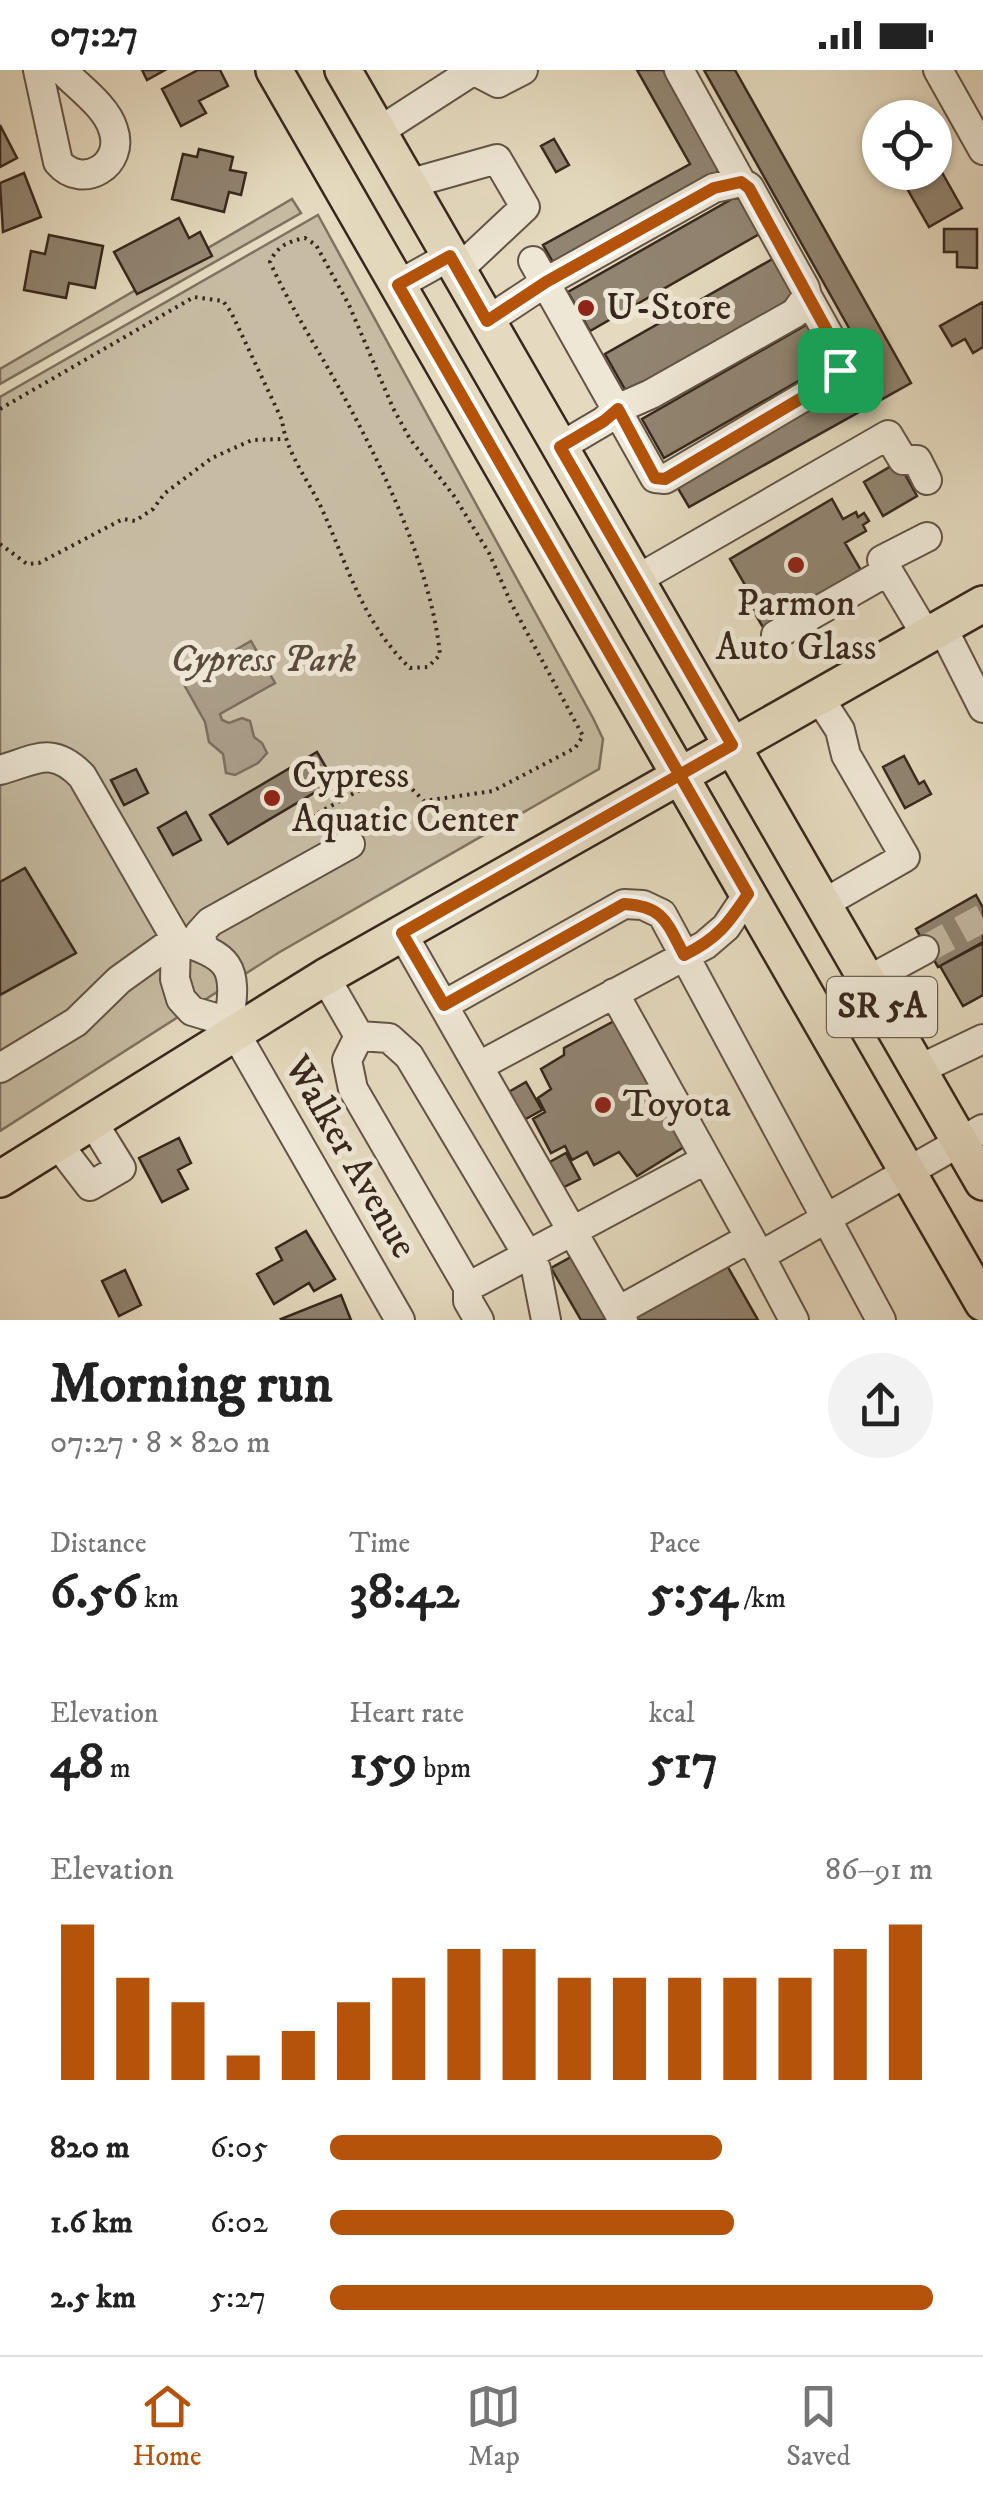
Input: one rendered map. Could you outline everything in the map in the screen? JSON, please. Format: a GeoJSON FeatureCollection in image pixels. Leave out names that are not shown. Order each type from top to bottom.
{"type":"FeatureCollection","features":[{"type":"Feature","properties":{"kind":"main road","name":"SR 5A"},"geometry":{"type":"LineString","coordinates":[[274,70],[983,1303]]}},
{"type":"Feature","properties":{"kind":"main road","name":"SR 5A"},"geometry":{"type":"LineString","coordinates":[[343,70],[918,1070],[971,1136],[983,1182]]}},
{"type":"Feature","properties":{"kind":"main road"},"geometry":{"type":"LineString","coordinates":[[0,1179],[232,1026],[983,604]]}},
{"type":"Feature","properties":{"kind":"street"},"geometry":{"type":"LineString","coordinates":[[38,70],[58,162],[72,172],[97,172],[111,161],[116,151],[114,130],[62,70]]}},
{"type":"Feature","properties":{"kind":"street"},"geometry":{"type":"LineString","coordinates":[[378,132],[473,70],[498,84],[523,70]]}},
{"type":"Feature","properties":{"kind":"street"},"geometry":{"type":"LineString","coordinates":[[540,272],[655,478],[665,479],[827,383],[840,370],[842,358],[679,70]]}},
{"type":"Feature","properties":{"kind":"street"},"geometry":{"type":"LineString","coordinates":[[938,70],[983,150]]}},
{"type":"Feature","properties":{"kind":"street"},"geometry":{"type":"LineString","coordinates":[[398,285],[454,263],[525,207],[497,159],[408,184]]}},
{"type":"Feature","properties":{"kind":"street"},"geometry":{"type":"LineString","coordinates":[[487,321],[540,272],[714,188],[741,182]]}},
{"type":"Feature","properties":{"kind":"street"},"geometry":{"type":"LineString","coordinates":[[560,447],[618,409],[796,313],[807,296]]}},
{"type":"Feature","properties":{"kind":"street"},"geometry":{"type":"LineString","coordinates":[[636,580],[888,435],[903,460],[917,460],[927,480]]}},
{"type":"Feature","properties":{"kind":"street"},"geometry":{"type":"LineString","coordinates":[[927,536],[882,560],[983,708]]}},
{"type":"Feature","properties":{"kind":"street"},"geometry":{"type":"LineString","coordinates":[[776,635],[888,571]]}},
{"type":"Feature","properties":{"kind":"street"},"geometry":{"type":"LineString","coordinates":[[818,696],[840,730],[846,756],[905,857],[823,904]]}},
{"type":"Feature","properties":{"kind":"street"},"geometry":{"type":"LineString","coordinates":[[0,770],[40,756],[73,766],[176,939],[175,979],[184,1003],[197,1014],[232,1026],[234,980],[222,961],[204,948],[176,939]]}},
{"type":"Feature","properties":{"kind":"street"},"geometry":{"type":"LineString","coordinates":[[204,948],[200,933],[210,922],[350,844]]}},
{"type":"Feature","properties":{"kind":"street"},"geometry":{"type":"LineString","coordinates":[[479,1066],[705,945],[726,928],[748,894]]}},
{"type":"Feature","properties":{"kind":"street"},"geometry":{"type":"LineString","coordinates":[[444,1005],[624,904],[643,905],[662,914],[881,1320]]}},
{"type":"Feature","properties":{"kind":"street"},"geometry":{"type":"LineString","coordinates":[[402,933],[621,1316],[755,1247],[826,1218],[971,1136]]}},
{"type":"Feature","properties":{"kind":"street"},"geometry":{"type":"LineString","coordinates":[[0,1068],[76,1022],[134,968],[176,939]]}},
{"type":"Feature","properties":{"kind":"street"},"geometry":{"type":"LineString","coordinates":[[867,982],[924,950]]}},
{"type":"Feature","properties":{"kind":"street"},"geometry":{"type":"LineString","coordinates":[[325,977],[359,1036]]}},
{"type":"Feature","properties":{"kind":"street"},"geometry":{"type":"LineString","coordinates":[[614,993],[794,1320]]}},
{"type":"Feature","properties":{"kind":"street","name":"Walker Avenue"},"geometry":{"type":"LineString","coordinates":[[232,1026],[400,1320]]}},
{"type":"Feature","properties":{"kind":"street"},"geometry":{"type":"LineString","coordinates":[[359,1036],[389,1038],[409,1056],[536,1269],[546,1320]]}},
{"type":"Feature","properties":{"kind":"street"},"geometry":{"type":"LineString","coordinates":[[359,1036],[348,1060],[354,1089],[468,1286],[468,1302],[479,1320]]}},
{"type":"Feature","properties":{"kind":"street"},"geometry":{"type":"LineString","coordinates":[[918,1070],[983,1039]]}},
{"type":"Feature","properties":{"kind":"street"},"geometry":{"type":"LineString","coordinates":[[57,1143],[90,1186],[120,1168],[92,1121]]}},
{"type":"Feature","properties":{"kind":"street"},"geometry":{"type":"LineString","coordinates":[[468,1286],[706,1160]]}},
{"type":"Feature","properties":{"kind":"path"},"geometry":{"type":"LineString","coordinates":[[0,408],[194,298],[222,300],[232,312],[282,420],[284,439],[319,504],[368,619],[390,650],[410,668],[428,667],[440,655],[436,617],[412,546],[374,457],[270,262],[274,253],[288,242],[305,238],[316,245],[349,305],[393,408],[488,553],[583,736],[575,748],[493,790],[424,801],[394,771],[309,818]]}},
{"type":"Feature","properties":{"kind":"path"},"geometry":{"type":"LineString","coordinates":[[0,544],[27,564],[39,562],[123,519],[135,521],[212,458],[252,440],[284,439]]}},
{"type":"Feature","properties":{"kind":"green space"},"geometry":{"type":"Polygon","coordinates":[[[292,199],[301,213],[0,384],[0,369],[292,199]]]}},
{"type":"Feature","properties":{"kind":"green space","name":"Cypress Park"},"geometry":{"type":"Polygon","coordinates":[[[318,215],[593,718],[603,739],[599,769],[278,953],[0,1131],[0,397],[318,215]]]}},
{"type":"Feature","properties":{"kind":"shaded area"},"geometry":{"type":"Polygon","coordinates":[[[251,641],[275,683],[220,714],[229,723],[242,718],[250,721],[254,737],[267,753],[258,763],[235,775],[226,773],[223,754],[209,742],[205,722],[182,681],[251,641]]]}},
{"type":"Feature","properties":{"kind":"building"},"geometry":{"type":"Polygon","coordinates":[[[142,70],[165,70],[147,80],[142,70]]]}},
{"type":"Feature","properties":{"kind":"building"},"geometry":{"type":"Polygon","coordinates":[[[198,70],[220,70],[228,86],[199,101],[206,113],[181,126],[162,89],[198,70]]]}},
{"type":"Feature","properties":{"kind":"building"},"geometry":{"type":"Polygon","coordinates":[[[637,70],[663,70],[719,171],[554,264],[543,245],[690,164],[637,70]]]}},
{"type":"Feature","properties":{"kind":"building"},"geometry":{"type":"Polygon","coordinates":[[[704,70],[735,70],[911,383],[689,507],[673,480],[872,369],[704,70]]]}},
{"type":"Feature","properties":{"kind":"building"},"geometry":{"type":"Polygon","coordinates":[[[0,125],[17,158],[0,167],[0,125]]]}},
{"type":"Feature","properties":{"kind":"building"},"geometry":{"type":"Polygon","coordinates":[[[554,139],[569,165],[556,172],[541,146],[554,139]]]}},
{"type":"Feature","properties":{"kind":"building"},"geometry":{"type":"Polygon","coordinates":[[[199,149],[233,157],[230,170],[246,173],[241,195],[229,192],[224,212],[172,199],[183,154],[197,157],[199,149]]]}},
{"type":"Feature","properties":{"kind":"building"},"geometry":{"type":"Polygon","coordinates":[[[24,173],[41,217],[3,232],[0,183],[24,173]]]}},
{"type":"Feature","properties":{"kind":"building"},"geometry":{"type":"Polygon","coordinates":[[[908,190],[952,190],[962,208],[929,227],[908,190]]]}},
{"type":"Feature","properties":{"kind":"building"},"geometry":{"type":"Polygon","coordinates":[[[739,195],[761,233],[590,331],[568,292],[739,195]]]}},
{"type":"Feature","properties":{"kind":"building"},"geometry":{"type":"Polygon","coordinates":[[[179,218],[189,238],[200,232],[212,256],[137,294],[114,252],[179,218]]]}},
{"type":"Feature","properties":{"kind":"building"},"geometry":{"type":"Polygon","coordinates":[[[944,229],[977,229],[977,268],[957,267],[957,252],[944,252],[944,229]]]}},
{"type":"Feature","properties":{"kind":"building"},"geometry":{"type":"Polygon","coordinates":[[[49,235],[103,246],[95,288],[69,283],[66,298],[24,290],[31,251],[45,254],[49,235]]]}},
{"type":"Feature","properties":{"kind":"building"},"geometry":{"type":"Polygon","coordinates":[[[776,257],[799,295],[627,393],[605,354],[776,257]]]}},
{"type":"Feature","properties":{"kind":"building"},"geometry":{"type":"Polygon","coordinates":[[[983,302],[983,347],[973,353],[965,339],[952,346],[940,326],[983,302]]]}},
{"type":"Feature","properties":{"kind":"building"},"geometry":{"type":"Polygon","coordinates":[[[813,321],[835,360],[664,458],[642,419],[813,321]]]}},
{"type":"Feature","properties":{"kind":"building"},"geometry":{"type":"Polygon","coordinates":[[[898,462],[917,496],[883,516],[864,482],[898,462]]]}},
{"type":"Feature","properties":{"kind":"building","name":"Parmon Auto Glass"},"geometry":{"type":"Polygon","coordinates":[[[832,499],[843,519],[856,512],[858,517],[864,513],[869,521],[863,525],[866,531],[845,543],[862,572],[764,629],[747,600],[752,597],[730,559],[832,499]]]}},
{"type":"Feature","properties":{"kind":"building","name":"Cypress Aquatic Center"},"geometry":{"type":"Polygon","coordinates":[[[317,752],[334,781],[228,844],[210,815],[317,752]]]}},
{"type":"Feature","properties":{"kind":"building"},"geometry":{"type":"Polygon","coordinates":[[[904,756],[919,784],[924,781],[931,794],[905,808],[883,767],[904,756]]]}},
{"type":"Feature","properties":{"kind":"building"},"geometry":{"type":"Polygon","coordinates":[[[136,769],[148,793],[124,805],[111,780],[136,769]]]}},
{"type":"Feature","properties":{"kind":"building"},"geometry":{"type":"Polygon","coordinates":[[[186,812],[201,840],[173,855],[158,828],[186,812]]]}},
{"type":"Feature","properties":{"kind":"building"},"geometry":{"type":"Polygon","coordinates":[[[25,868],[76,953],[0,995],[0,882],[25,868]]]}},
{"type":"Feature","properties":{"kind":"building"},"geometry":{"type":"Polygon","coordinates":[[[976,895],[983,908],[983,942],[938,967],[916,929],[976,895]]]}},
{"type":"Feature","properties":{"kind":"building"},"geometry":{"type":"Polygon","coordinates":[[[983,943],[983,995],[963,1006],[940,966],[983,943]]]}},
{"type":"Feature","properties":{"kind":"building","name":"Toyota"},"geometry":{"type":"Polygon","coordinates":[[[614,1021],[687,1145],[637,1176],[619,1152],[594,1165],[587,1152],[572,1160],[565,1146],[551,1153],[533,1119],[545,1112],[538,1098],[551,1089],[541,1069],[564,1055],[564,1048],[614,1021]]]}},
{"type":"Feature","properties":{"kind":"building"},"geometry":{"type":"Polygon","coordinates":[[[526,1082],[542,1110],[522,1121],[507,1093],[526,1082]]]}},
{"type":"Feature","properties":{"kind":"building"},"geometry":{"type":"Polygon","coordinates":[[[179,1138],[191,1163],[178,1170],[188,1189],[162,1202],[139,1158],[179,1138]]]}},
{"type":"Feature","properties":{"kind":"building"},"geometry":{"type":"Polygon","coordinates":[[[566,1153],[580,1179],[562,1188],[548,1163],[566,1153]]]}},
{"type":"Feature","properties":{"kind":"building"},"geometry":{"type":"Polygon","coordinates":[[[306,1231],[335,1279],[314,1291],[309,1283],[274,1304],[257,1274],[282,1260],[276,1248],[306,1231]]]}},
{"type":"Feature","properties":{"kind":"building"},"geometry":{"type":"Polygon","coordinates":[[[571,1257],[607,1320],[581,1320],[551,1268],[571,1257]]]}},
{"type":"Feature","properties":{"kind":"building"},"geometry":{"type":"Polygon","coordinates":[[[725,1262],[758,1320],[637,1320],[633,1314],[725,1262]]]}},
{"type":"Feature","properties":{"kind":"building"},"geometry":{"type":"Polygon","coordinates":[[[125,1270],[141,1305],[119,1316],[102,1281],[125,1270]]]}},
{"type":"Feature","properties":{"kind":"building"},"geometry":{"type":"Polygon","coordinates":[[[341,1295],[351,1320],[281,1319],[341,1295]]]}},
{"type":"Feature","properties":{"kind":"tunnel"},"geometry":{"type":"LineString","coordinates":[[924,950],[983,918]]}},
{"type":"Feature","properties":{"kind":"place","name":"U-Store"},"geometry":{"type":"Point","coordinates":[586,308]}},
{"type":"Feature","properties":{"kind":"place","name":"Parmon Auto Glass"},"geometry":{"type":"Point","coordinates":[796,565]}},
{"type":"Feature","properties":{"kind":"place","name":"Cypress Aquatic Center"},"geometry":{"type":"Point","coordinates":[272,798]}},
{"type":"Feature","properties":{"kind":"place","name":"Toyota"},"geometry":{"type":"Point","coordinates":[603,1105]}},
{"type":"Feature","properties":{"kind":"route"},"geometry":{"type":"LineString","coordinates":[[840,370],[827,383],[665,479],[655,478],[618,409],[560,447],[732,745],[680,774],[641,796],[402,933],[444,1005],[624,904],[643,905],[662,914],[684,955],[726,928],[748,894],[680,774],[398,285],[450,256],[487,321],[546,282],[714,188],[741,182],[749,188],[842,358],[840,370]]}}]}
